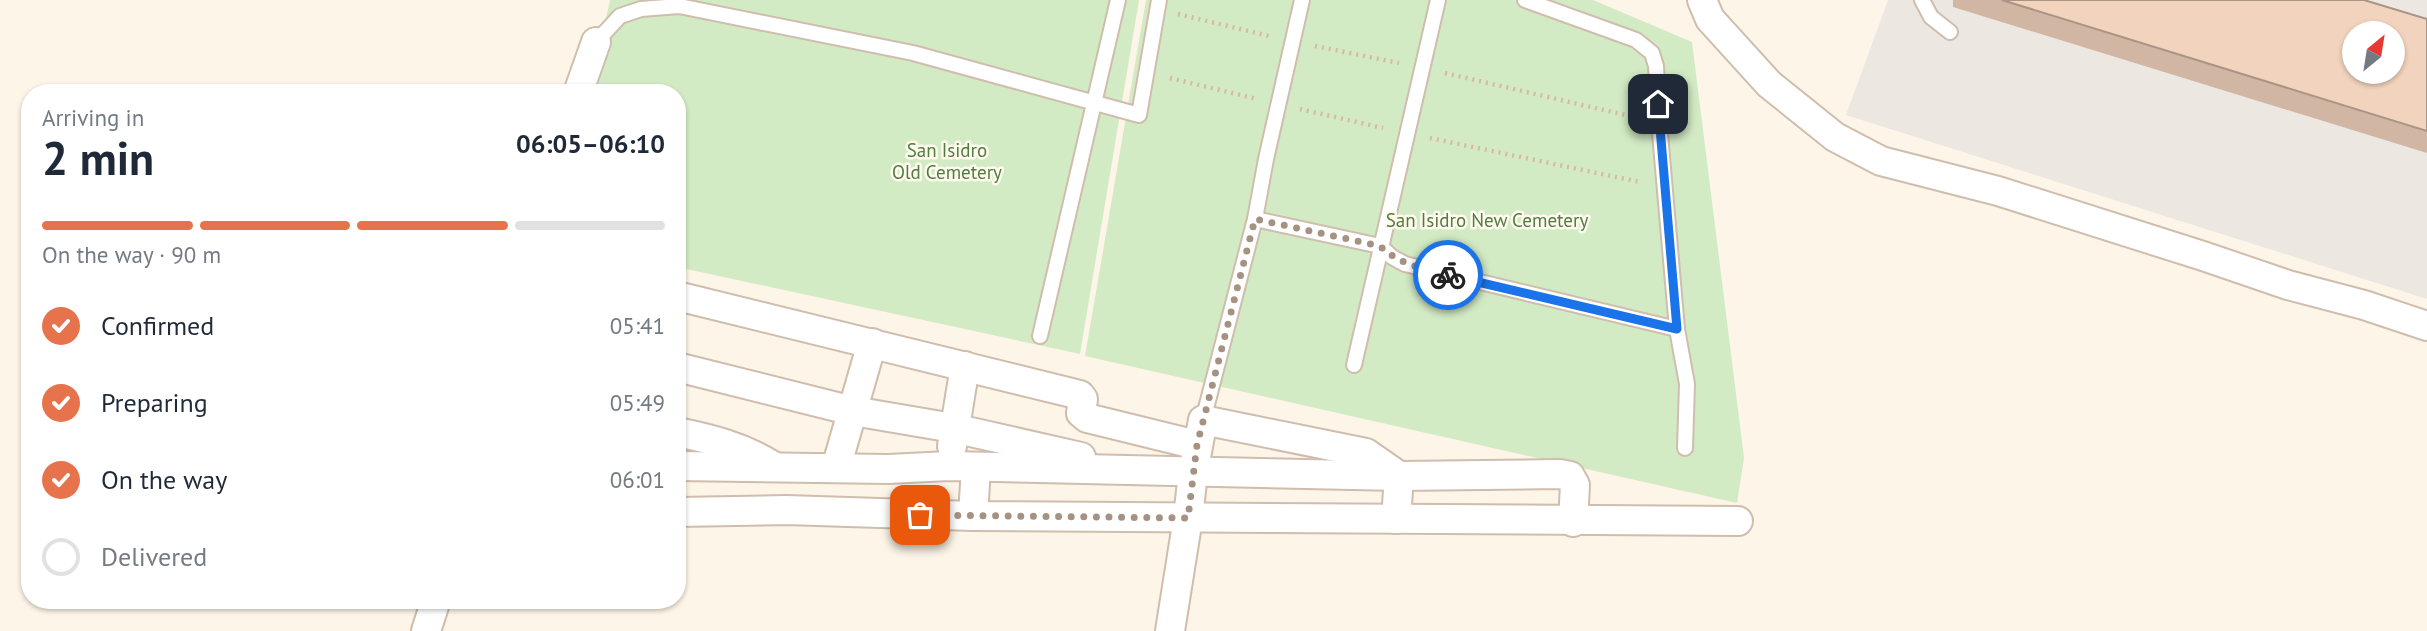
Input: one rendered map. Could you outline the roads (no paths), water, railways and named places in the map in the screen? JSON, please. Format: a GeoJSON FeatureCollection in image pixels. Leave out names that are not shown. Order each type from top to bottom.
{"type":"FeatureCollection","features":[{"type":"Feature","properties":{"kind":"street"},"geometry":{"type":"LineString","coordinates":[[1702,0],[1710,19],[1769,85],[1835,137],[1881,161],[1998,191],[2288,285],[2364,304],[2427,326]]}},
{"type":"Feature","properties":{"kind":"street"},"geometry":{"type":"LineString","coordinates":[[581,84],[596,42]]}},
{"type":"Feature","properties":{"kind":"street"},"geometry":{"type":"LineString","coordinates":[[686,298],[1080,395],[1083,399],[1082,413],[1087,418],[1197,446],[1399,476],[1570,476],[1575,485],[1573,522]]}},
{"type":"Feature","properties":{"kind":"street"},"geometry":{"type":"LineString","coordinates":[[836,468],[872,343]]}},
{"type":"Feature","properties":{"kind":"street"},"geometry":{"type":"LineString","coordinates":[[964,366],[953,428],[973,516]]}},
{"type":"Feature","properties":{"kind":"street"},"geometry":{"type":"LineString","coordinates":[[686,369],[853,411],[953,428],[1144,472]]}},
{"type":"Feature","properties":{"kind":"street"},"geometry":{"type":"LineString","coordinates":[[686,434],[736,447],[783,469]]}},
{"type":"Feature","properties":{"kind":"street"},"geometry":{"type":"LineString","coordinates":[[1170,631],[1197,446]]}},
{"type":"Feature","properties":{"kind":"street"},"geometry":{"type":"LineString","coordinates":[[686,466],[888,469],[963,466],[1144,472],[1197,446],[1366,453],[1399,476]]}},
{"type":"Feature","properties":{"kind":"street"},"geometry":{"type":"LineString","coordinates":[[783,469],[786,510]]}},
{"type":"Feature","properties":{"kind":"street"},"geometry":{"type":"LineString","coordinates":[[1396,519],[1399,476]]}},
{"type":"Feature","properties":{"kind":"street"},"geometry":{"type":"LineString","coordinates":[[686,512],[786,510],[973,516],[1738,521]]}},
{"type":"Feature","properties":{"kind":"street"},"geometry":{"type":"LineString","coordinates":[[426,631],[433,609]]}},
{"type":"Feature","properties":{"kind":"lane"},"geometry":{"type":"LineString","coordinates":[[1040,336],[1118,0]]}},
{"type":"Feature","properties":{"kind":"lane"},"geometry":{"type":"LineString","coordinates":[[1197,446],[1255,219],[1301,0]]}},
{"type":"Feature","properties":{"kind":"lane"},"geometry":{"type":"LineString","coordinates":[[1354,365],[1438,0]]}},
{"type":"Feature","properties":{"kind":"lane"},"geometry":{"type":"LineString","coordinates":[[1525,0],[1636,40],[1652,52],[1656,66],[1658,122],[1677,329],[1687,384],[1685,448]]}},
{"type":"Feature","properties":{"kind":"lane"},"geometry":{"type":"LineString","coordinates":[[1922,0],[1931,18],[1950,32]]}},
{"type":"Feature","properties":{"kind":"lane"},"geometry":{"type":"LineString","coordinates":[[596,42],[620,16],[641,9],[679,6],[914,52],[1139,115],[1158,5]]}},
{"type":"Feature","properties":{"kind":"lane"},"geometry":{"type":"LineString","coordinates":[[1255,219],[1380,246],[1405,264],[1677,329]]}},
{"type":"Feature","properties":{"kind":"park label","name":"San Isidro Old Cemetery"},"geometry":{"type":"Point","coordinates":[947,161]}},
{"type":"Feature","properties":{"kind":"park label","name":"San Isidro New Cemetery"},"geometry":{"type":"Point","coordinates":[1487,220]}}]}
